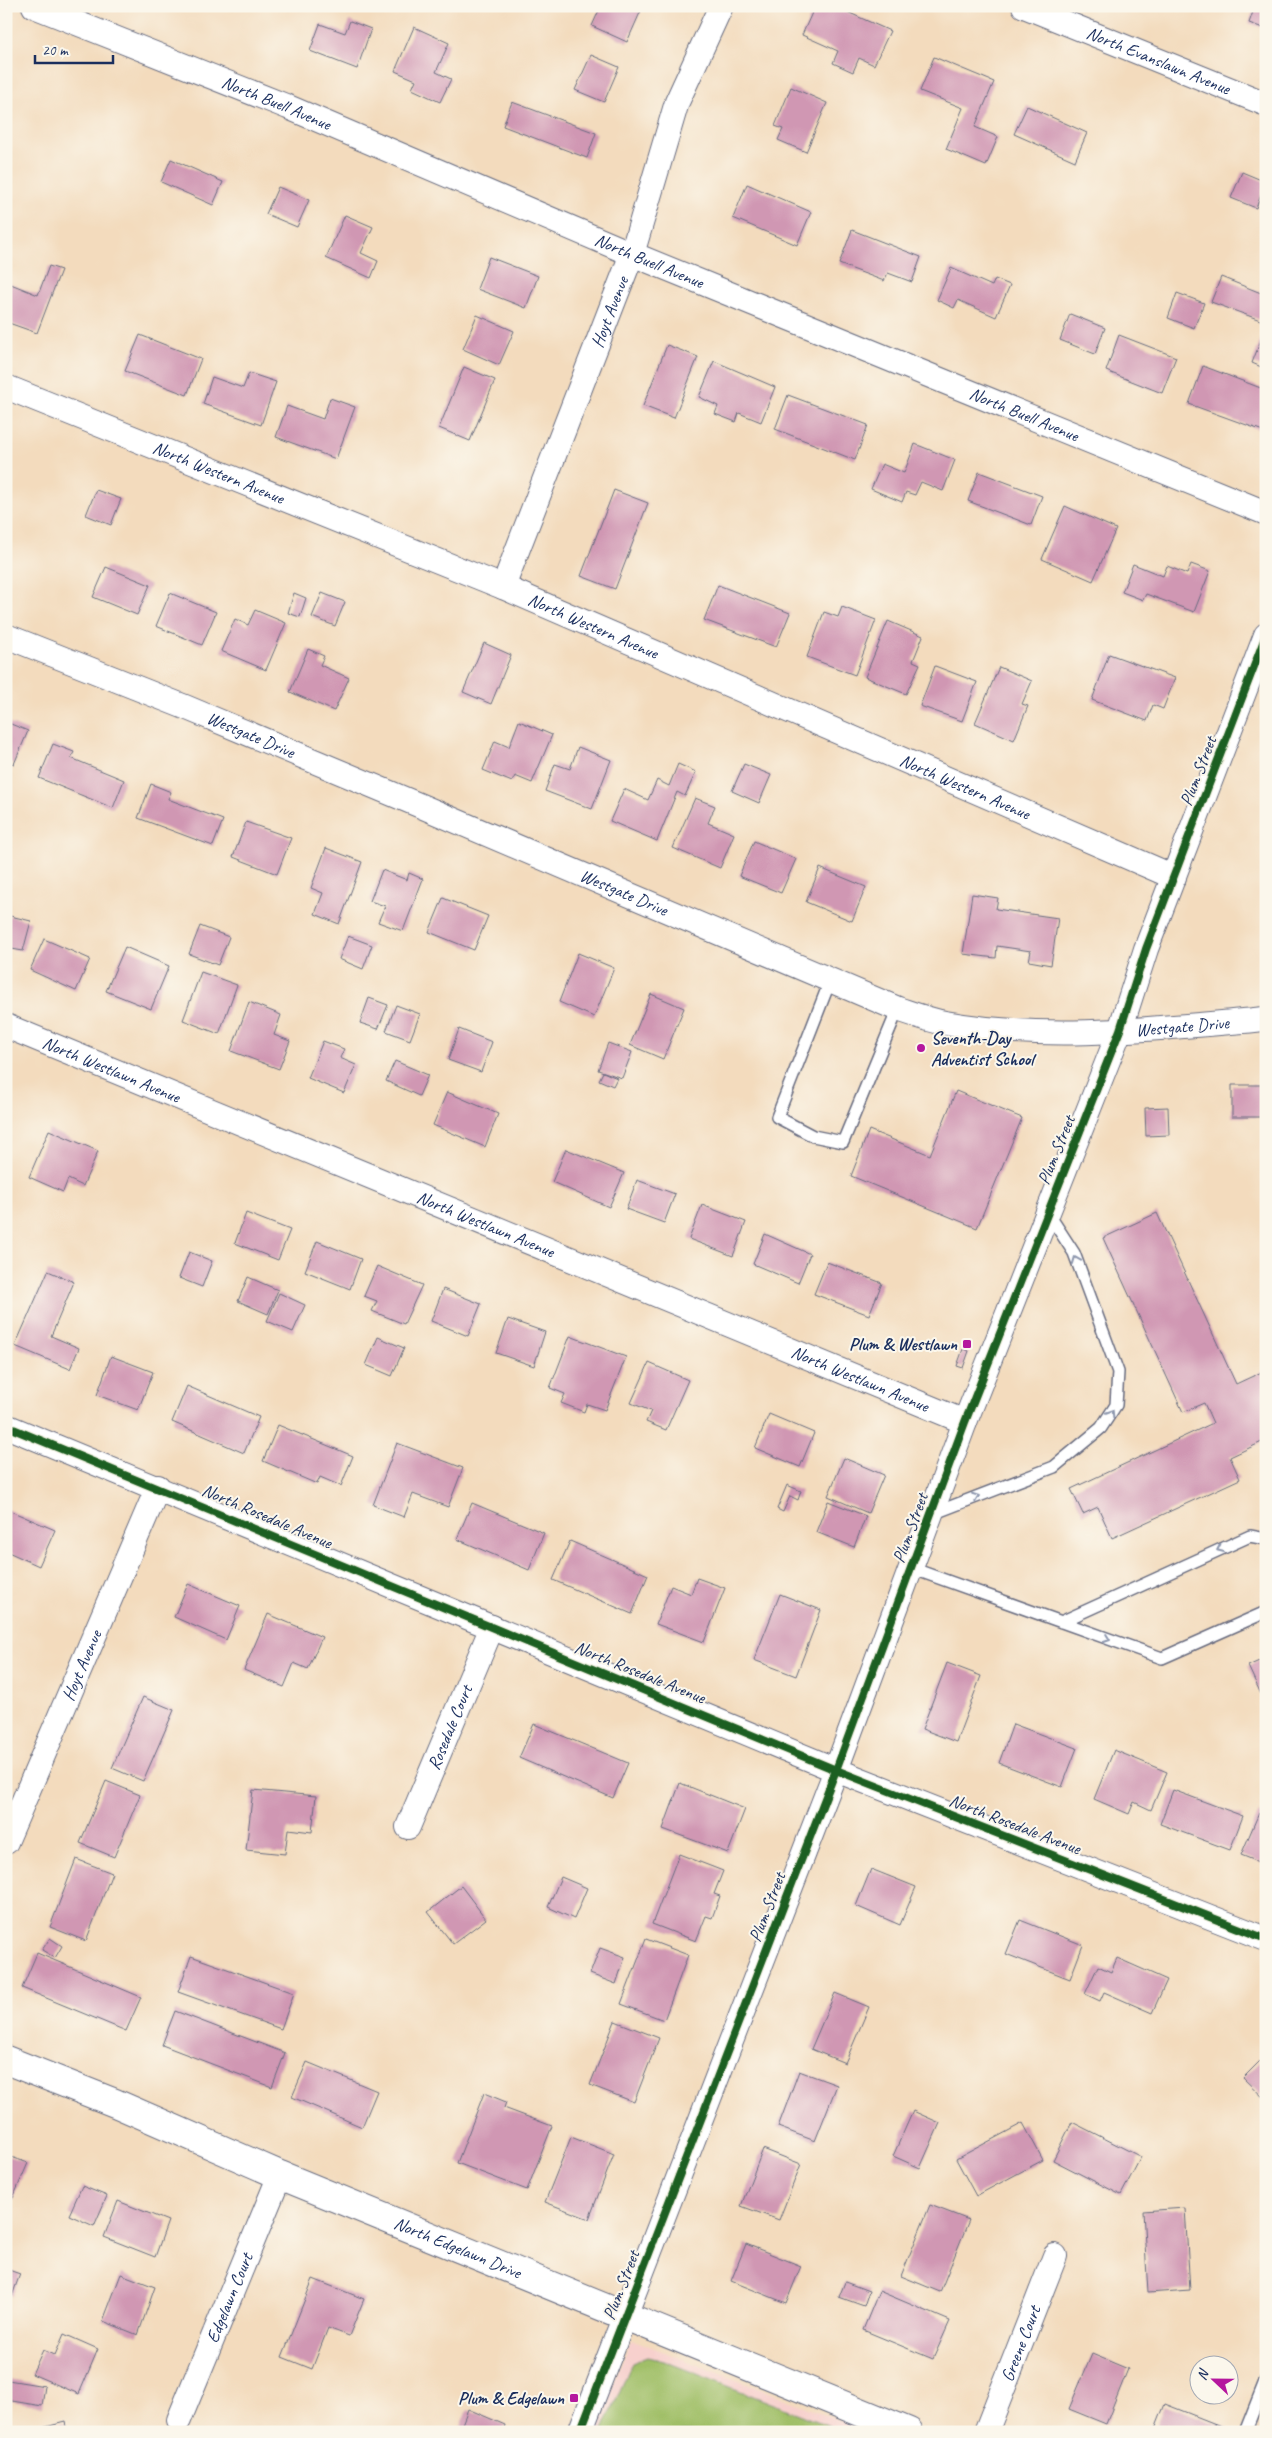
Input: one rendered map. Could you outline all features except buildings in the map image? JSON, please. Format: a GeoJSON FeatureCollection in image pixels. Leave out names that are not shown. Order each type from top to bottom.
{"type":"FeatureCollection","features":[{"type":"Feature","properties":{"kind":"street","name":"North Buell Avenue"},"geometry":{"type":"LineString","coordinates":[[34,6],[288,107],[632,254],[1266,513]]}},
{"type":"Feature","properties":{"kind":"street","name":"Hoyt Avenue"},"geometry":{"type":"LineString","coordinates":[[502,587],[632,254],[677,102],[721,6]]}},
{"type":"Feature","properties":{"kind":"street","name":"North Evanslawn Avenue"},"geometry":{"type":"LineString","coordinates":[[1024,6],[1266,104]]}},
{"type":"Feature","properties":{"kind":"street","name":"North Western Avenue"},"geometry":{"type":"LineString","coordinates":[[6,387],[502,587],[1174,877]]}},
{"type":"Feature","properties":{"kind":"street","name":"Plum Street"},"geometry":{"type":"LineString","coordinates":[[580,2432],[836,1770],[965,1422],[1120,1030],[1146,949],[1266,635]]}},
{"type":"Feature","properties":{"kind":"street","name":"Westgate Drive"},"geometry":{"type":"LineString","coordinates":[[6,636],[412,802],[898,1009],[945,1023],[1060,1032],[1120,1030],[1266,1018]]}},
{"type":"Feature","properties":{"kind":"street","name":"North Westlawn Avenue"},"geometry":{"type":"LineString","coordinates":[[6,1026],[620,1277],[965,1422]]}},
{"type":"Feature","properties":{"kind":"street","name":"North Rosedale Avenue"},"geometry":{"type":"LineString","coordinates":[[6,1426],[158,1487],[836,1770],[1266,1939]]}},
{"type":"Feature","properties":{"kind":"street","name":"Hoyt Avenue"},"geometry":{"type":"LineString","coordinates":[[6,1842],[158,1487]]}},
{"type":"Feature","properties":{"kind":"street","name":"Rosedale Court"},"geometry":{"type":"LineString","coordinates":[[408,1828],[492,1627]]}},
{"type":"Feature","properties":{"kind":"street","name":"North Edgelawn Drive"},"geometry":{"type":"LineString","coordinates":[[6,2060],[115,2103],[280,2175],[909,2432]]}},
{"type":"Feature","properties":{"kind":"street","name":"Edgelawn Court"},"geometry":{"type":"LineString","coordinates":[[179,2420],[280,2175]]}},
{"type":"Feature","properties":{"kind":"street","name":"Greene Court"},"geometry":{"type":"LineString","coordinates":[[986,2432],[1055,2256]]}},
{"type":"Feature","properties":{"kind":"lane"},"geometry":{"type":"LineString","coordinates":[[830,981],[777,1117],[813,1136],[843,1142],[898,1009]]}},
{"type":"Feature","properties":{"kind":"lane"},"geometry":{"type":"LineString","coordinates":[[931,1514],[1054,1467],[1101,1428],[1116,1405],[1118,1372],[1074,1253],[1047,1212]]}},
{"type":"Feature","properties":{"kind":"lane"},"geometry":{"type":"LineString","coordinates":[[1061,1622],[1250,1536],[1266,1539]]}},
{"type":"Feature","properties":{"kind":"lane"},"geometry":{"type":"LineString","coordinates":[[911,1568],[1162,1658],[1266,1612]]}},
{"type":"Feature","properties":{"kind":"lane"},"geometry":{"type":"LineString","coordinates":[[1245,2432],[1266,2379]]}},
{"type":"Feature","properties":{"kind":"shaded area"},"geometry":{"type":"Polygon","coordinates":[[[631,2339],[870,2432],[594,2432],[631,2339]]]}},
{"type":"Feature","properties":{"kind":"green space"},"geometry":{"type":"Polygon","coordinates":[[[647,2357],[664,2361],[845,2432],[602,2432],[632,2363],[647,2357]]]}},
{"type":"Feature","properties":{"kind":"cycle path"},"geometry":{"type":"LineString","coordinates":[[580,2432],[836,1770],[965,1422],[1120,1030],[1146,949],[1266,635]]}},
{"type":"Feature","properties":{"kind":"cycle path"},"geometry":{"type":"LineString","coordinates":[[6,1426],[836,1770],[1266,1939]]}},
{"type":"Feature","properties":{"kind":"place","name":"Seventh-Day Adventist School"},"geometry":{"type":"Point","coordinates":[921,1048]}},
{"type":"Feature","properties":{"kind":"place","name":"Plum & Westlawn"},"geometry":{"type":"Point","coordinates":[967,1344]}},
{"type":"Feature","properties":{"kind":"place","name":"Plum & Edgelawn"},"geometry":{"type":"Point","coordinates":[574,2398]}}]}
